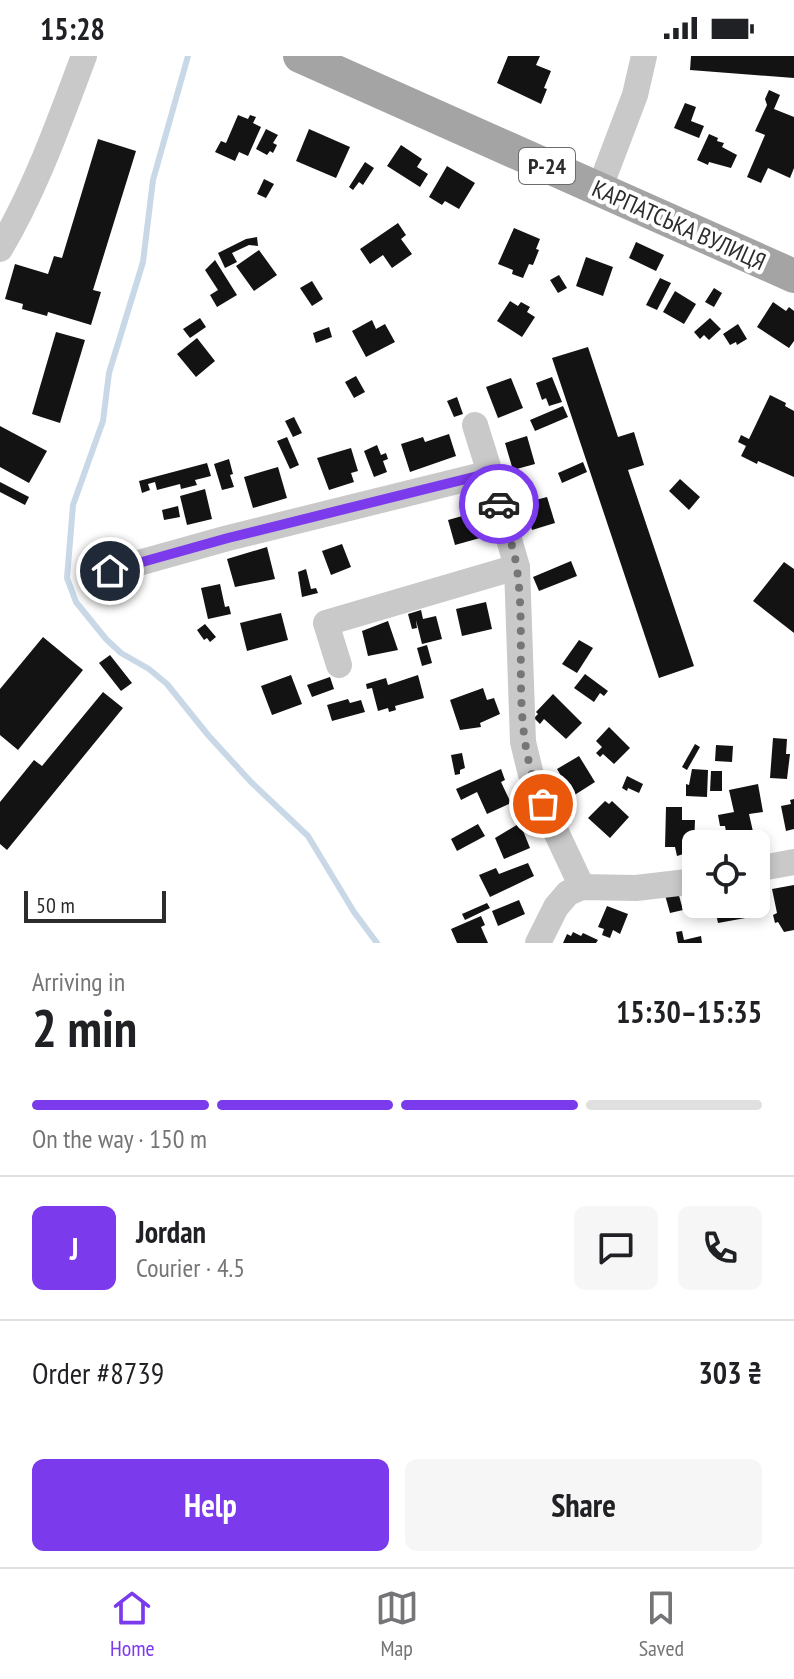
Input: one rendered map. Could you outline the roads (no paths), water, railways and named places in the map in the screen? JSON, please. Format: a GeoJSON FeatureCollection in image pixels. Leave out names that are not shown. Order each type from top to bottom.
{"type":"FeatureCollection","features":[{"type":"Feature","properties":{"kind":"main road","name":"КАРПАТСЬКА ВУЛИЦЯ"},"geometry":{"type":"LineString","coordinates":[[300,56],[794,276]]}},
{"type":"Feature","properties":{"kind":"street"},"geometry":{"type":"LineString","coordinates":[[0,249],[43,165],[84,56]]}},
{"type":"Feature","properties":{"kind":"street"},"geometry":{"type":"LineString","coordinates":[[599,190],[635,95],[644,56]]}},
{"type":"Feature","properties":{"kind":"street"},"geometry":{"type":"LineString","coordinates":[[475,425],[517,567],[523,742],[533,783],[582,887]]}},
{"type":"Feature","properties":{"kind":"street"},"geometry":{"type":"LineString","coordinates":[[110,571],[228,538],[490,473]]}},
{"type":"Feature","properties":{"kind":"street"},"geometry":{"type":"LineString","coordinates":[[339,665],[326,623],[517,567]]}},
{"type":"Feature","properties":{"kind":"street"},"geometry":{"type":"LineString","coordinates":[[770,866],[794,862]]}},
{"type":"Feature","properties":{"kind":"street"},"geometry":{"type":"LineString","coordinates":[[538,943],[556,907],[568,893],[582,887],[636,888],[682,883]]}},
{"type":"Feature","properties":{"kind":"waterway"},"geometry":{"type":"LineString","coordinates":[[188,56],[153,180],[143,262],[109,373],[103,421],[73,505],[67,578],[76,602],[106,639],[167,684],[251,782],[308,836],[354,912],[377,943]]}}]}
